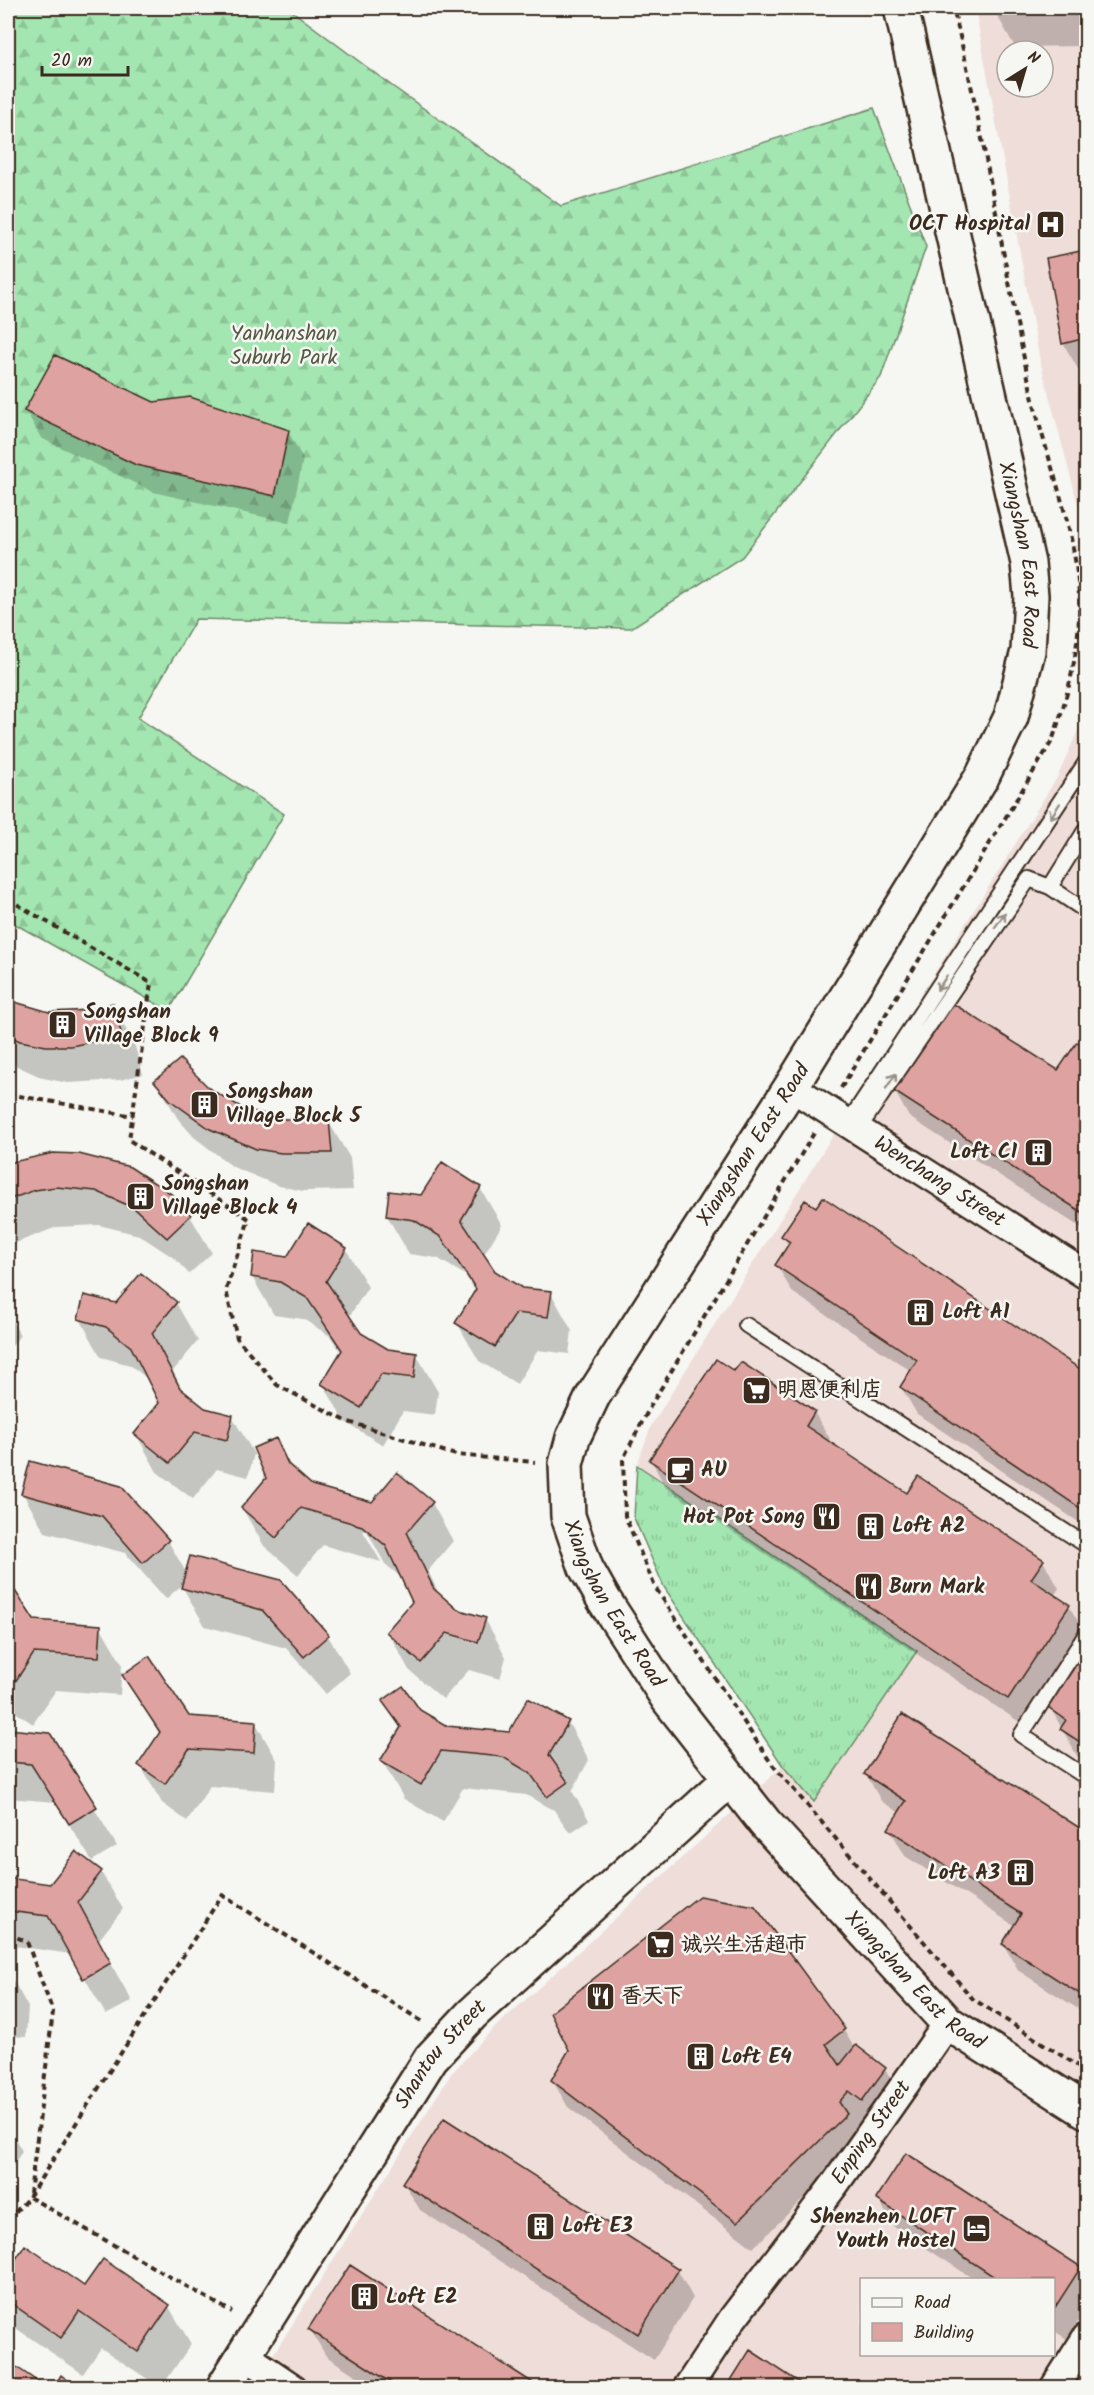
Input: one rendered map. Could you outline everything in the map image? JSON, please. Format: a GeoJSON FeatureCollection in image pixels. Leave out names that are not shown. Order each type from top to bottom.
{"type":"FeatureCollection","features":[{"type":"Feature","properties":{"kind":"street","name":"Xiangshan East Road"},"geometry":{"type":"LineString","coordinates":[[902,8],[1026,554],[1031,596],[1028,651],[1011,717],[983,775],[791,1087],[606,1375],[582,1417],[566,1464],[568,1516],[586,1568],[604,1600],[668,1699],[729,1780],[765,1823],[948,2023],[1086,2111]]}},
{"type":"Feature","properties":{"kind":"street","name":"Wenchang Street"},"geometry":{"type":"LineString","coordinates":[[791,1087],[1086,1275]]}},
{"type":"Feature","properties":{"kind":"street","name":"Shantou Street"},"geometry":{"type":"LineString","coordinates":[[223,2388],[431,2058],[472,2014],[729,1780]]}},
{"type":"Feature","properties":{"kind":"street","name":"Enping Street"},"geometry":{"type":"LineString","coordinates":[[687,2388],[733,2318],[836,2184],[948,2023]]}},
{"type":"Feature","properties":{"kind":"street"},"geometry":{"type":"LineString","coordinates":[[1054,2388],[1086,2338]]}},
{"type":"Feature","properties":{"kind":"street"},"geometry":{"type":"LineString","coordinates":[[244,2355],[293,2388]]}},
{"type":"Feature","properties":{"kind":"lane"},"geometry":{"type":"LineString","coordinates":[[853,1127],[1086,762]]}},
{"type":"Feature","properties":{"kind":"lane"},"geometry":{"type":"LineString","coordinates":[[1050,887],[1085,835]]}},
{"type":"Feature","properties":{"kind":"lane"},"geometry":{"type":"LineString","coordinates":[[853,1127],[1029,879],[1050,887],[1086,910]]}},
{"type":"Feature","properties":{"kind":"lane"},"geometry":{"type":"LineString","coordinates":[[746,1325],[1086,1545]]}},
{"type":"Feature","properties":{"kind":"lane"},"geometry":{"type":"LineString","coordinates":[[1086,1634],[1021,1735],[1086,1777]]}},
{"type":"Feature","properties":{"kind":"path"},"geometry":{"type":"LineString","coordinates":[[8,899],[151,983],[129,1140],[249,1219],[226,1290],[237,1338],[278,1385],[346,1421],[456,1455],[566,1464]]}},
{"type":"Feature","properties":{"kind":"path"},"geometry":{"type":"LineString","coordinates":[[8,1094],[133,1116]]}},
{"type":"Feature","properties":{"kind":"path"},"geometry":{"type":"LineString","coordinates":[[8,2220],[29,2197],[222,1895],[449,2038]]}},
{"type":"Feature","properties":{"kind":"path"},"geometry":{"type":"LineString","coordinates":[[8,1933],[27,1942],[53,2012],[29,2197]]}},
{"type":"Feature","properties":{"kind":"path"},"geometry":{"type":"LineString","coordinates":[[29,2197],[232,2312]]}},
{"type":"Feature","properties":{"kind":"shaded area","name":"OCT Hospital"},"geometry":{"type":"Polygon","coordinates":[[[975,8],[1086,8],[1086,535],[1040,361],[975,8]]]}},
{"type":"Feature","properties":{"kind":"shaded area"},"geometry":{"type":"Polygon","coordinates":[[[1086,712],[1086,2387],[252,2388],[451,2074],[490,2032],[783,1766],[664,1587],[634,1518],[637,1465],[651,1426],[1058,776],[1086,712]]]}},
{"type":"Feature","properties":{"kind":"green space","name":"Yanhanshan Suburb Park"},"geometry":{"type":"Polygon","coordinates":[[[8,8],[288,8],[392,86],[561,206],[874,108],[926,247],[881,377],[742,557],[631,628],[196,619],[138,718],[284,814],[169,1011],[8,920],[8,8]]]}},
{"type":"Feature","properties":{"kind":"green space"},"geometry":{"type":"Polygon","coordinates":[[[637,1465],[917,1651],[814,1802],[783,1766],[664,1587],[634,1518],[637,1465]]]}},
{"type":"Feature","properties":{"kind":"building"},"geometry":{"type":"Polygon","coordinates":[[[991,8],[1086,8],[991,10],[991,8]]]}},
{"type":"Feature","properties":{"kind":"building"},"geometry":{"type":"Polygon","coordinates":[[[1086,250],[1086,338],[1062,344],[1046,258],[1086,250]]]}},
{"type":"Feature","properties":{"kind":"building"},"geometry":{"type":"Polygon","coordinates":[[[55,355],[154,402],[190,397],[289,430],[275,496],[136,465],[24,411],[55,355]]]}},
{"type":"Feature","properties":{"kind":"building","name":"Songshan Village Block 9"},"geometry":{"type":"Polygon","coordinates":[[[8,1000],[49,1012],[90,1010],[113,1003],[122,1036],[71,1046],[46,1046],[20,1041],[8,1036],[8,1000]]]}},
{"type":"Feature","properties":{"kind":"building","name":"Loft C1"},"geometry":{"type":"Polygon","coordinates":[[[949,1001],[1058,1070],[1077,1042],[1086,1048],[1086,1215],[892,1090],[949,1001]]]}},
{"type":"Feature","properties":{"kind":"building","name":"Songshan Village Block 5"},"geometry":{"type":"Polygon","coordinates":[[[180,1059],[210,1089],[244,1109],[285,1119],[329,1119],[332,1153],[281,1153],[256,1149],[210,1129],[170,1100],[154,1081],[180,1059]]]}},
{"type":"Feature","properties":{"kind":"building","name":"Songshan Village Block 4"},"geometry":{"type":"Polygon","coordinates":[[[53,1153],[79,1154],[130,1167],[173,1195],[191,1215],[167,1238],[134,1208],[96,1191],[56,1187],[35,1190],[8,1200],[8,1163],[53,1153]]]}},
{"type":"Feature","properties":{"kind":"building"},"geometry":{"type":"Polygon","coordinates":[[[442,1162],[481,1187],[461,1220],[495,1271],[522,1288],[552,1291],[548,1317],[516,1313],[495,1347],[455,1323],[476,1289],[441,1237],[414,1220],[386,1216],[389,1191],[421,1195],[442,1162]]]}},
{"type":"Feature","properties":{"kind":"building","name":"Loft A1"},"geometry":{"type":"Polygon","coordinates":[[[823,1197],[1086,1373],[1086,1512],[900,1387],[917,1360],[775,1265],[790,1242],[781,1236],[805,1200],[816,1207],[823,1197]]]}},
{"type":"Feature","properties":{"kind":"building"},"geometry":{"type":"Polygon","coordinates":[[[308,1223],[347,1248],[326,1281],[361,1333],[388,1349],[417,1353],[414,1378],[381,1374],[361,1408],[321,1384],[342,1350],[307,1298],[280,1282],[251,1277],[254,1252],[287,1257],[308,1223]]]}},
{"type":"Feature","properties":{"kind":"building"},"geometry":{"type":"Polygon","coordinates":[[[141,1273],[177,1302],[152,1333],[180,1388],[205,1408],[233,1415],[227,1440],[195,1432],[170,1463],[134,1434],[159,1403],[131,1347],[106,1327],[78,1319],[84,1295],[116,1303],[141,1273]]]}},
{"type":"Feature","properties":{"kind":"building","name":"Loft A2"},"geometry":{"type":"Polygon","coordinates":[[[716,1359],[734,1371],[741,1362],[815,1411],[806,1426],[907,1493],[918,1476],[1044,1560],[1031,1579],[1070,1605],[1008,1699],[649,1460],[716,1359]]]}},
{"type":"Feature","properties":{"kind":"building"},"geometry":{"type":"Polygon","coordinates":[[[276,1438],[288,1464],[312,1485],[372,1502],[397,1472],[433,1502],[407,1532],[434,1589],[457,1609],[486,1618],[478,1642],[447,1633],[421,1663],[386,1632],[412,1602],[386,1546],[362,1526],[301,1508],[276,1538],[241,1508],[266,1478],[253,1448],[276,1438]]]}},
{"type":"Feature","properties":{"kind":"building"},"geometry":{"type":"Polygon","coordinates":[[[30,1461],[121,1486],[169,1540],[143,1563],[102,1516],[21,1494],[30,1461]]]}},
{"type":"Feature","properties":{"kind":"building"},"geometry":{"type":"Polygon","coordinates":[[[190,1556],[281,1580],[329,1635],[304,1657],[262,1610],[181,1588],[190,1556]]]}},
{"type":"Feature","properties":{"kind":"building"},"geometry":{"type":"Polygon","coordinates":[[[8,1580],[34,1620],[101,1625],[99,1657],[34,1653],[11,1688],[8,1685],[8,1580]]]}},
{"type":"Feature","properties":{"kind":"building"},"geometry":{"type":"Polygon","coordinates":[[[1086,1649],[1086,1746],[1060,1729],[1066,1720],[1048,1707],[1086,1649]]]}},
{"type":"Feature","properties":{"kind":"building"},"geometry":{"type":"Polygon","coordinates":[[[149,1656],[189,1716],[256,1721],[254,1753],[189,1749],[165,1784],[138,1765],[160,1732],[122,1675],[149,1656]]]}},
{"type":"Feature","properties":{"kind":"building"},"geometry":{"type":"Polygon","coordinates":[[[403,1686],[420,1710],[447,1726],[509,1732],[528,1698],[569,1721],[549,1755],[568,1782],[547,1797],[530,1773],[503,1757],[441,1751],[421,1785],[380,1761],[401,1727],[382,1701],[403,1686]]]}},
{"type":"Feature","properties":{"kind":"building","name":"Loft A3"},"geometry":{"type":"Polygon","coordinates":[[[902,1714],[1086,1832],[1086,1998],[1002,1944],[1021,1914],[888,1829],[906,1801],[864,1774],[902,1714]]]}},
{"type":"Feature","properties":{"kind":"building"},"geometry":{"type":"Polygon","coordinates":[[[8,1729],[50,1733],[97,1807],[69,1824],[31,1764],[8,1762],[8,1729]]]}},
{"type":"Feature","properties":{"kind":"building"},"geometry":{"type":"Polygon","coordinates":[[[76,1851],[102,1871],[78,1902],[111,1963],[83,1979],[48,1916],[8,1911],[8,1878],[50,1884],[76,1851]]]}},
{"type":"Feature","properties":{"kind":"building","name":"Loft E4"},"geometry":{"type":"Polygon","coordinates":[[[699,1896],[755,1906],[845,2029],[826,2044],[840,2065],[856,2045],[886,2068],[862,2101],[849,2091],[839,2102],[847,2114],[737,2222],[551,2080],[569,2050],[550,2013],[699,1896]]]}},
{"type":"Feature","properties":{"kind":"building","name":"Loft E3"},"geometry":{"type":"Polygon","coordinates":[[[444,2118],[679,2269],[638,2334],[402,2183],[444,2118]]]}},
{"type":"Feature","properties":{"kind":"building"},"geometry":{"type":"Polygon","coordinates":[[[906,2153],[1081,2267],[1055,2307],[1055,2278],[996,2278],[876,2199],[906,2153]]]}},
{"type":"Feature","properties":{"kind":"building"},"geometry":{"type":"Polygon","coordinates":[[[25,2245],[84,2286],[103,2259],[170,2305],[138,2352],[79,2311],[61,2338],[8,2301],[8,2271],[25,2245]]]}},
{"type":"Feature","properties":{"kind":"building","name":"Loft E2"},"geometry":{"type":"Polygon","coordinates":[[[350,2265],[541,2388],[399,2388],[308,2329],[350,2265]]]}},
{"type":"Feature","properties":{"kind":"building"},"geometry":{"type":"Polygon","coordinates":[[[750,2350],[808,2388],[726,2388],[750,2350]]]}},
{"type":"Feature","properties":{"kind":"building"},"geometry":{"type":"Polygon","coordinates":[[[15,2366],[47,2388],[8,2388],[8,2377],[15,2366]]]}},
{"type":"Feature","properties":{"kind":"building"},"geometry":{"type":"Polygon","coordinates":[[[61,2375],[78,2388],[53,2388],[61,2375]]]}},
{"type":"Feature","properties":{"kind":"place","name":"OCT Hospital"},"geometry":{"type":"Point","coordinates":[1051,224]}},
{"type":"Feature","properties":{"kind":"place","name":"Songshan Village Block 9"},"geometry":{"type":"Point","coordinates":[63,1024]}},
{"type":"Feature","properties":{"kind":"place","name":"Songshan Village Block 5"},"geometry":{"type":"Point","coordinates":[205,1104]}},
{"type":"Feature","properties":{"kind":"place","name":"Loft C1"},"geometry":{"type":"Point","coordinates":[1038,1152]}},
{"type":"Feature","properties":{"kind":"place","name":"Songshan Village Block 4"},"geometry":{"type":"Point","coordinates":[141,1196]}},
{"type":"Feature","properties":{"kind":"place","name":"Loft A1"},"geometry":{"type":"Point","coordinates":[921,1312]}},
{"type":"Feature","properties":{"kind":"place","name":"明恩便利店"},"geometry":{"type":"Point","coordinates":[756,1390]}},
{"type":"Feature","properties":{"kind":"place","name":"AU"},"geometry":{"type":"Point","coordinates":[680,1470]}},
{"type":"Feature","properties":{"kind":"place","name":"Hot Pot Song"},"geometry":{"type":"Point","coordinates":[826,1517]}},
{"type":"Feature","properties":{"kind":"place","name":"Loft A2"},"geometry":{"type":"Point","coordinates":[871,1526]}},
{"type":"Feature","properties":{"kind":"place","name":"Burn Mark"},"geometry":{"type":"Point","coordinates":[868,1587]}},
{"type":"Feature","properties":{"kind":"place","name":"Loft A3"},"geometry":{"type":"Point","coordinates":[1021,1873]}},
{"type":"Feature","properties":{"kind":"place","name":"诚兴生活超市"},"geometry":{"type":"Point","coordinates":[660,1945]}},
{"type":"Feature","properties":{"kind":"place","name":"香天下"},"geometry":{"type":"Point","coordinates":[600,1996]}},
{"type":"Feature","properties":{"kind":"place","name":"Loft E4"},"geometry":{"type":"Point","coordinates":[700,2057]}},
{"type":"Feature","properties":{"kind":"place","name":"Loft E3"},"geometry":{"type":"Point","coordinates":[541,2226]}},
{"type":"Feature","properties":{"kind":"place","name":"Shenzhen LOFT Youth Hostel"},"geometry":{"type":"Point","coordinates":[976,2229]}},
{"type":"Feature","properties":{"kind":"place","name":"Loft E2"},"geometry":{"type":"Point","coordinates":[365,2297]}}]}
